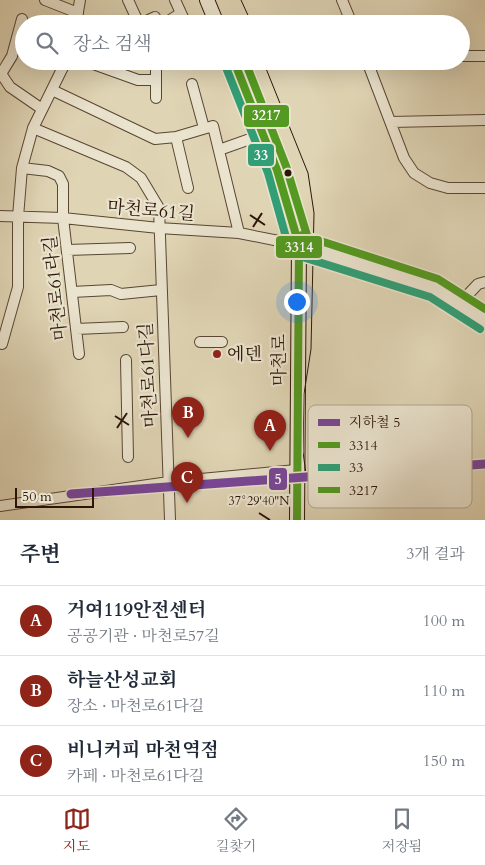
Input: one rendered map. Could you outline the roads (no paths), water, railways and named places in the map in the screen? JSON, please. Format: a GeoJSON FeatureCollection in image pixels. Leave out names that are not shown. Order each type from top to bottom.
{"type":"FeatureCollection","features":[{"type":"Feature","properties":{"kind":"main road"},"geometry":{"type":"LineString","coordinates":[[207,0],[213,15]]}},
{"type":"Feature","properties":{"kind":"main road","name":"마천로"},"geometry":{"type":"LineString","coordinates":[[238,70],[264,134],[288,203],[299,245],[297,520]]}},
{"type":"Feature","properties":{"kind":"main road"},"geometry":{"type":"LineString","coordinates":[[299,245],[422,283],[460,303],[485,321]]}},
{"type":"Feature","properties":{"kind":"street"},"geometry":{"type":"LineString","coordinates":[[45,0],[78,13],[80,0]]}},
{"type":"Feature","properties":{"kind":"street"},"geometry":{"type":"LineString","coordinates":[[128,0],[135,15]]}},
{"type":"Feature","properties":{"kind":"street"},"geometry":{"type":"LineString","coordinates":[[175,0],[181,13],[178,15]]}},
{"type":"Feature","properties":{"kind":"street"},"geometry":{"type":"LineString","coordinates":[[342,0],[348,15]]}},
{"type":"Feature","properties":{"kind":"street"},"geometry":{"type":"LineString","coordinates":[[15,45],[12,56],[1,73],[10,87],[42,109]]}},
{"type":"Feature","properties":{"kind":"street"},"geometry":{"type":"LineString","coordinates":[[470,56],[485,56]]}},
{"type":"Feature","properties":{"kind":"street"},"geometry":{"type":"LineString","coordinates":[[2,344],[18,287],[18,217],[22,168],[33,128],[62,70]]}},
{"type":"Feature","properties":{"kind":"street"},"geometry":{"type":"LineString","coordinates":[[110,70],[138,80],[156,80]]}},
{"type":"Feature","properties":{"kind":"street"},"geometry":{"type":"LineString","coordinates":[[156,70],[156,98]]}},
{"type":"Feature","properties":{"kind":"street"},"geometry":{"type":"LineString","coordinates":[[371,70],[404,158],[414,173],[430,183],[448,188],[485,188]]}},
{"type":"Feature","properties":{"kind":"street"},"geometry":{"type":"LineString","coordinates":[[192,84],[204,128]]}},
{"type":"Feature","properties":{"kind":"street"},"geometry":{"type":"LineString","coordinates":[[52,90],[155,139],[176,137],[213,126],[239,233]]}},
{"type":"Feature","properties":{"kind":"street"},"geometry":{"type":"LineString","coordinates":[[391,122],[485,120]]}},
{"type":"Feature","properties":{"kind":"street","name":"마천로61다길"},"geometry":{"type":"LineString","coordinates":[[33,128],[126,168],[141,178],[159,208],[170,520]]}},
{"type":"Feature","properties":{"kind":"street"},"geometry":{"type":"LineString","coordinates":[[219,150],[264,134]]}},
{"type":"Feature","properties":{"kind":"street"},"geometry":{"type":"LineString","coordinates":[[176,137],[188,188]]}},
{"type":"Feature","properties":{"kind":"street","name":"마천로61라길"},"geometry":{"type":"LineString","coordinates":[[22,168],[48,171],[59,176],[62,184],[63,218],[79,354]]}},
{"type":"Feature","properties":{"kind":"street","name":"마천로61길"},"geometry":{"type":"LineString","coordinates":[[0,216],[63,218],[159,228],[239,233],[299,245]]}},
{"type":"Feature","properties":{"kind":"street"},"geometry":{"type":"LineString","coordinates":[[67,250],[130,248]]}},
{"type":"Feature","properties":{"kind":"street"},"geometry":{"type":"LineString","coordinates":[[460,303],[478,284],[485,282]]}},
{"type":"Feature","properties":{"kind":"street"},"geometry":{"type":"LineString","coordinates":[[72,292],[111,290],[121,294],[161,290]]}},
{"type":"Feature","properties":{"kind":"street"},"geometry":{"type":"LineString","coordinates":[[76,329],[123,327]]}},
{"type":"Feature","properties":{"kind":"street"},"geometry":{"type":"LineString","coordinates":[[200,342],[222,342]]}},
{"type":"Feature","properties":{"kind":"street"},"geometry":{"type":"LineString","coordinates":[[126,360],[128,457]]}},
{"type":"Feature","properties":{"kind":"street"},"geometry":{"type":"LineString","coordinates":[[0,506],[169,482],[296,470]]}},
{"type":"Feature","properties":{"kind":"tram line"},"geometry":{"type":"LineString","coordinates":[[241,0],[248,15]]}},
{"type":"Feature","properties":{"kind":"tram line"},"geometry":{"type":"LineString","coordinates":[[267,70],[308,173],[314,213],[311,349],[304,394],[303,452],[307,481]]}},
{"type":"Feature","properties":{"kind":"metro line","name":"5"},"geometry":{"type":"LineString","coordinates":[[472,465],[485,464]]}},
{"type":"Feature","properties":{"kind":"metro line","name":"5"},"geometry":{"type":"LineString","coordinates":[[71,494],[308,477]]}},
{"type":"Feature","properties":{"kind":"place","name":"에덴"},"geometry":{"type":"Point","coordinates":[217,354]}},
{"type":"Feature","properties":{"kind":"place","name":"하늘산성교회"},"geometry":{"type":"Point","coordinates":[188,438]}},
{"type":"Feature","properties":{"kind":"place","name":"거여119안전센터"},"geometry":{"type":"Point","coordinates":[270,451]}},
{"type":"Feature","properties":{"kind":"place","name":"비니커피 마천역점"},"geometry":{"type":"Point","coordinates":[187,503]}}]}
